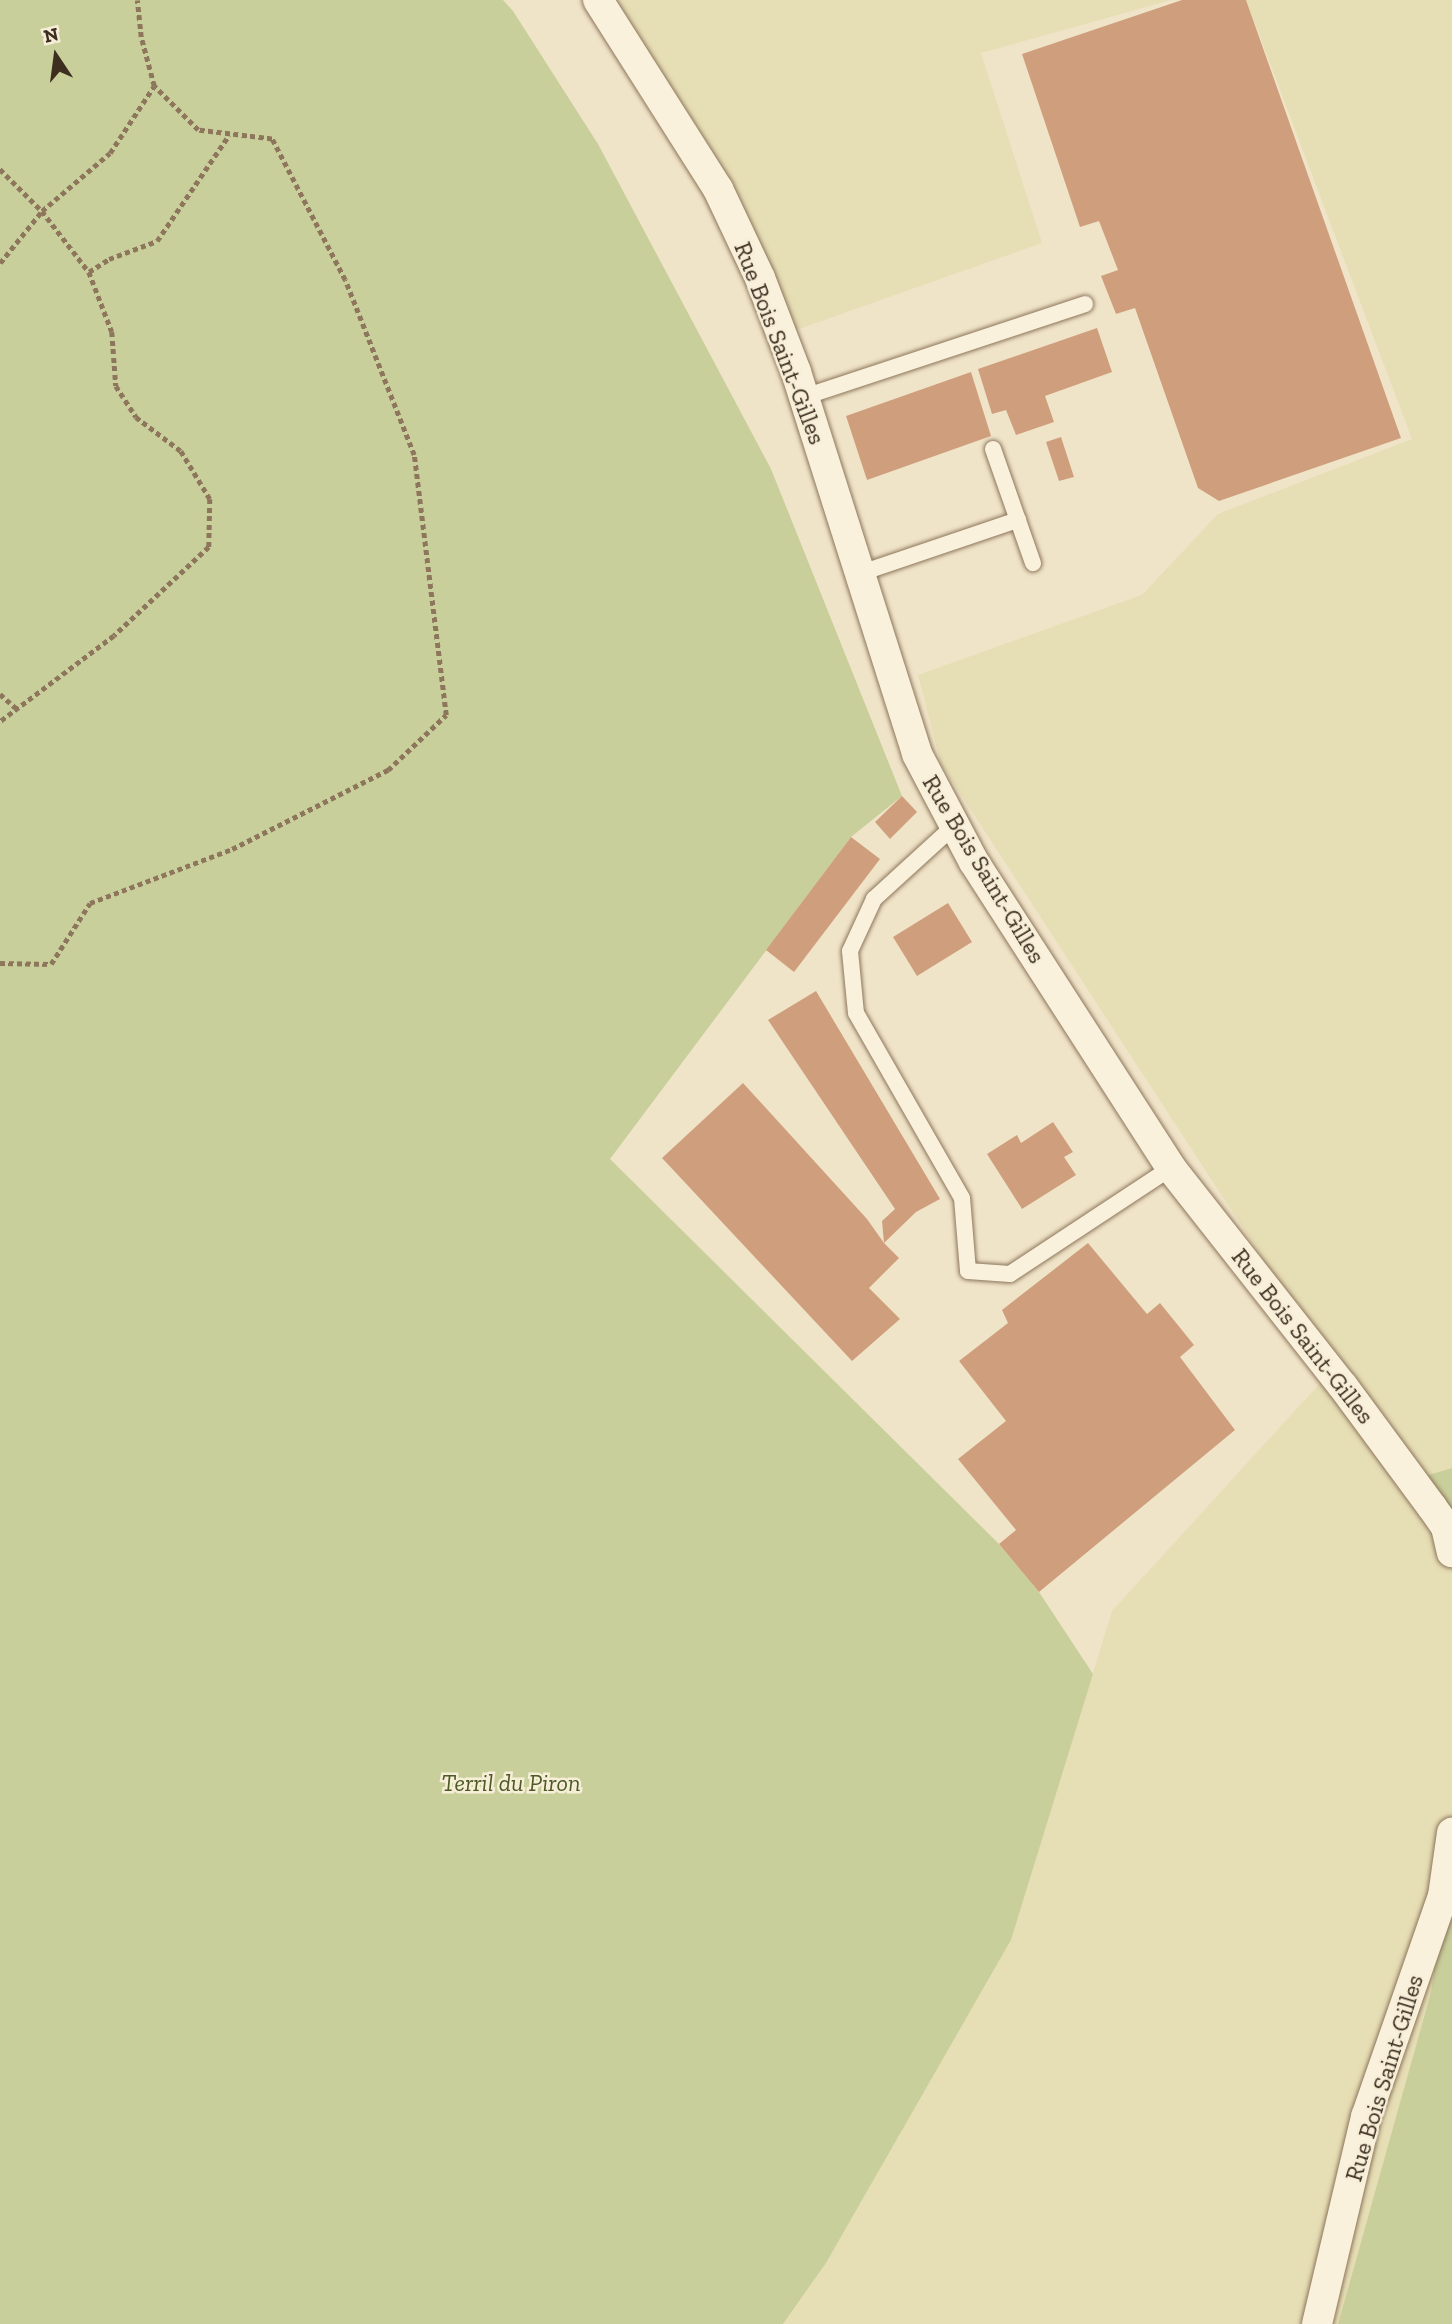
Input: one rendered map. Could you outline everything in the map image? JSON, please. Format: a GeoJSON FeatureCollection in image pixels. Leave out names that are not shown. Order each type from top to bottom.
{"type":"FeatureCollection","features":[{"type":"Feature","properties":{"kind":"street","name":"Rue Bois Saint-Gilles"},"geometry":{"type":"LineString","coordinates":[[598,0],[718,189],[760,278],[804,397],[917,754],[974,862],[1171,1168],[1342,1385],[1432,1507],[1446,1527],[1452,1552]]}},
{"type":"Feature","properties":{"kind":"street","name":"Rue Bois Saint-Gilles"},"geometry":{"type":"LineString","coordinates":[[1317,2324],[1367,2117],[1443,1896],[1452,1833]]}},
{"type":"Feature","properties":{"kind":"lane"},"geometry":{"type":"LineString","coordinates":[[804,397],[1085,304]]}},
{"type":"Feature","properties":{"kind":"lane"},"geometry":{"type":"LineString","coordinates":[[993,449],[1033,563]]}},
{"type":"Feature","properties":{"kind":"lane"},"geometry":{"type":"LineString","coordinates":[[861,573],[1018,520]]}},
{"type":"Feature","properties":{"kind":"lane"},"geometry":{"type":"LineString","coordinates":[[955,825],[874,899],[850,951],[856,1013],[962,1198],[968,1271],[1010,1274],[1171,1168]]}},
{"type":"Feature","properties":{"kind":"path"},"geometry":{"type":"LineString","coordinates":[[0,963],[51,964],[90,903],[232,849],[388,770],[446,715],[414,456],[345,280],[272,139],[198,130],[154,86],[141,37],[136,0]]}},
{"type":"Feature","properties":{"kind":"path"},"geometry":{"type":"LineString","coordinates":[[0,263],[42,211],[110,153],[154,86]]}},
{"type":"Feature","properties":{"kind":"path"},"geometry":{"type":"LineString","coordinates":[[89,272],[108,259],[157,241],[229,135]]}},
{"type":"Feature","properties":{"kind":"path"},"geometry":{"type":"LineString","coordinates":[[0,169],[42,211],[89,272],[112,332],[116,386],[136,417],[181,451],[210,499],[209,547],[114,636],[0,722]]}},
{"type":"Feature","properties":{"kind":"path"},"geometry":{"type":"LineString","coordinates":[[0,694],[17,709]]}},
{"type":"Feature","properties":{"kind":"shaded area"},"geometry":{"type":"Polygon","coordinates":[[[591,0],[1171,0],[981,53],[1042,243],[782,335],[591,0]]]}},
{"type":"Feature","properties":{"kind":"shaded area"},"geometry":{"type":"Polygon","coordinates":[[[1246,0],[1452,0],[1452,1468],[1409,1480],[1452,1520],[1452,1844],[1431,1992],[1338,2324],[783,2324],[826,2263],[1011,1940],[1112,1611],[1334,1368],[941,764],[918,675],[1142,595],[1218,514],[1412,439],[1246,0]]]}},
{"type":"Feature","properties":{"kind":"green space","name":"Terril du Piron"},"geometry":{"type":"Polygon","coordinates":[[[0,0],[503,0],[513,11],[598,144],[771,469],[902,796],[851,837],[610,1159],[999,1544],[1039,1592],[1093,1674],[1011,1940],[826,2263],[783,2324],[0,2324],[0,0]]]}},
{"type":"Feature","properties":{"kind":"green space"},"geometry":{"type":"Polygon","coordinates":[[[1452,1468],[1452,1520],[1408,1481],[1452,1468]]]}},
{"type":"Feature","properties":{"kind":"green space"},"geometry":{"type":"Polygon","coordinates":[[[1452,1844],[1452,2324],[1338,2324],[1431,1992],[1452,1844]]]}},
{"type":"Feature","properties":{"kind":"building"},"geometry":{"type":"Polygon","coordinates":[[[1182,0],[1246,0],[1401,438],[1219,501],[1198,488],[1135,308],[1116,314],[1101,276],[1118,270],[1099,221],[1080,227],[1022,54],[1182,0]]]}},
{"type":"Feature","properties":{"kind":"building"},"geometry":{"type":"Polygon","coordinates":[[[1097,328],[1112,372],[1045,396],[1054,422],[1016,435],[1006,410],[992,414],[978,369],[1097,328]]]}},
{"type":"Feature","properties":{"kind":"building"},"geometry":{"type":"Polygon","coordinates":[[[971,372],[991,436],[867,480],[846,416],[971,372]]]}},
{"type":"Feature","properties":{"kind":"building"},"geometry":{"type":"Polygon","coordinates":[[[1061,437],[1074,477],[1059,481],[1046,442],[1061,437]]]}},
{"type":"Feature","properties":{"kind":"building"},"geometry":{"type":"Polygon","coordinates":[[[902,796],[917,812],[890,839],[875,822],[902,796]]]}},
{"type":"Feature","properties":{"kind":"building"},"geometry":{"type":"Polygon","coordinates":[[[851,837],[880,859],[794,972],[766,950],[851,837]]]}},
{"type":"Feature","properties":{"kind":"building"},"geometry":{"type":"Polygon","coordinates":[[[948,903],[972,942],[917,976],[893,937],[948,903]]]}},
{"type":"Feature","properties":{"kind":"building"},"geometry":{"type":"Polygon","coordinates":[[[816,991],[940,1199],[916,1212],[884,1243],[882,1221],[895,1209],[768,1020],[816,991]]]}},
{"type":"Feature","properties":{"kind":"building"},"geometry":{"type":"Polygon","coordinates":[[[743,1083],[867,1219],[899,1258],[869,1288],[900,1319],[852,1361],[662,1158],[743,1083]]]}},
{"type":"Feature","properties":{"kind":"building"},"geometry":{"type":"Polygon","coordinates":[[[1053,1122],[1073,1152],[1064,1157],[1076,1175],[1022,1209],[987,1154],[1017,1135],[1021,1143],[1053,1122]]]}},
{"type":"Feature","properties":{"kind":"building"},"geometry":{"type":"Polygon","coordinates":[[[1088,1243],[1147,1314],[1160,1303],[1194,1345],[1180,1357],[1235,1430],[1039,1592],[999,1544],[1016,1530],[958,1459],[1006,1421],[959,1361],[1008,1323],[1002,1310],[1088,1243]]]}}]}
